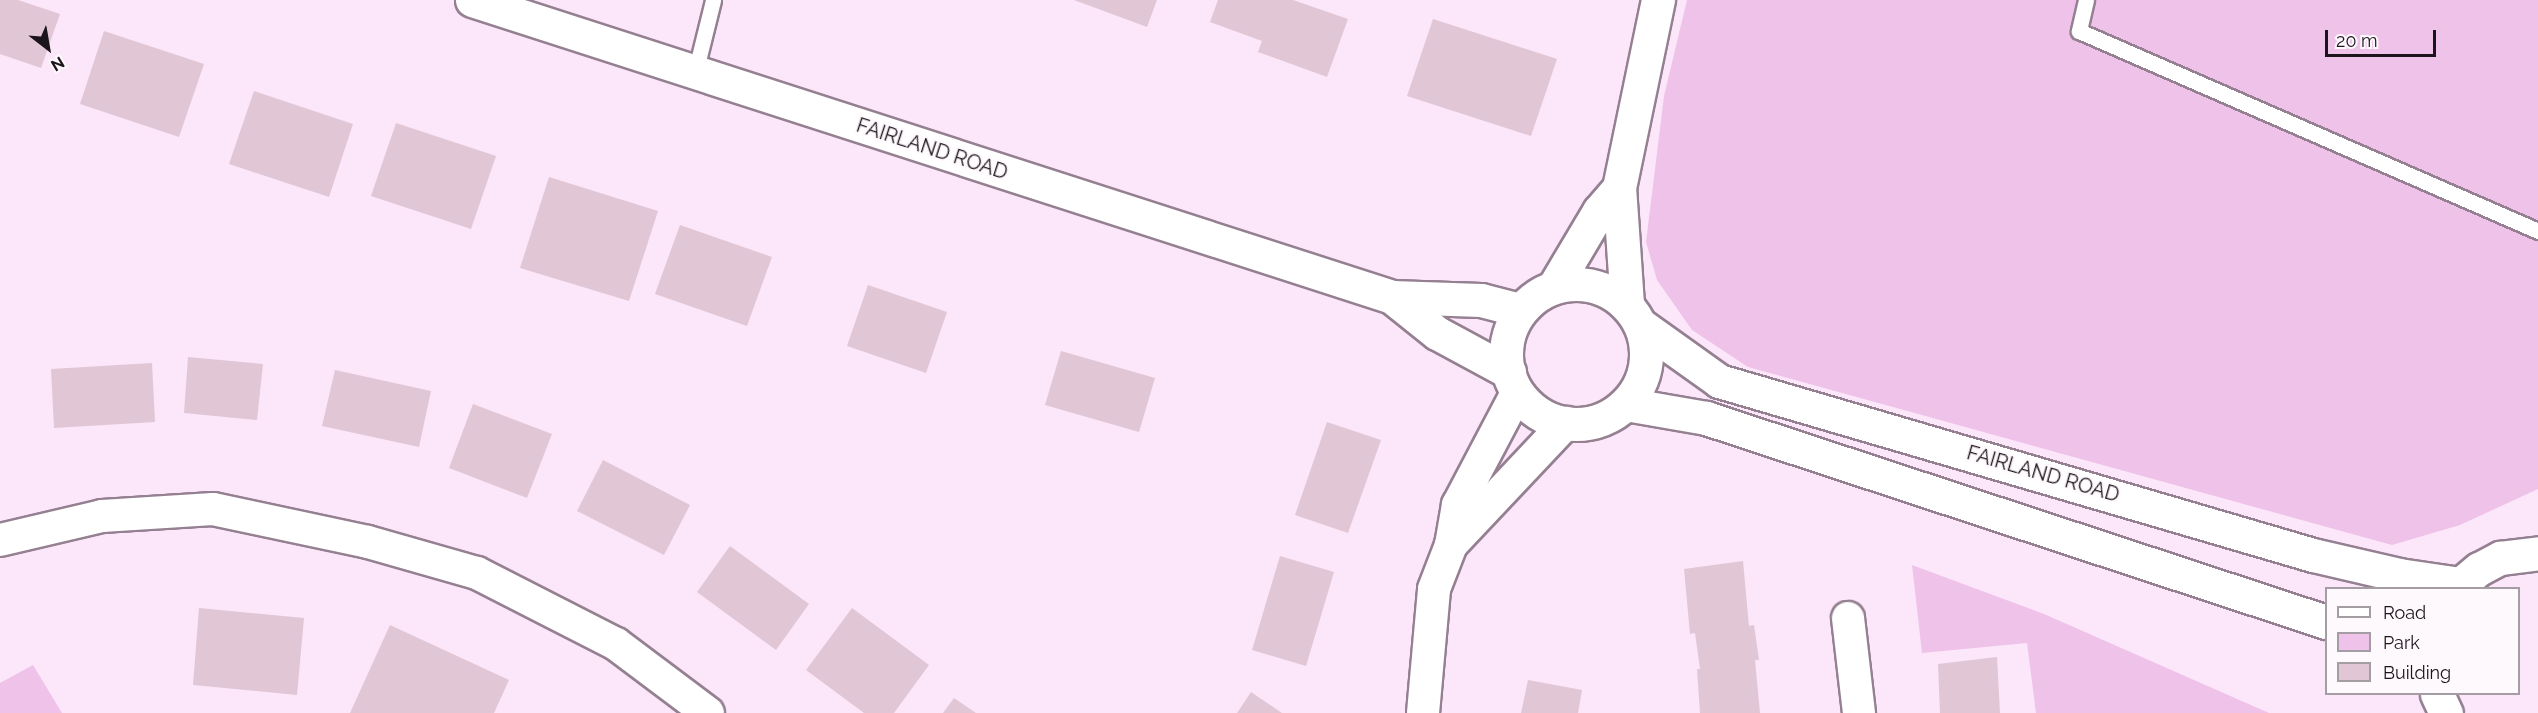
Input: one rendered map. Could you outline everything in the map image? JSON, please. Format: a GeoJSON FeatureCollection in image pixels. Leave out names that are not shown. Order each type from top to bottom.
{"type":"FeatureCollection","features":[{"type":"Feature","properties":{"kind":"main road"},"geometry":{"type":"LineString","coordinates":[[1619,188],[1599,211],[1556,285],[1520,310],[1507,338],[1513,382],[1542,416],[1566,423],[1584,424],[1605,418],[1626,404],[1644,375],[1648,354],[1634,315],[1619,188],[1658,0]]}},
{"type":"Feature","properties":{"kind":"main road","name":"FAIRLAND ROAD"},"geometry":{"type":"LineString","coordinates":[[493,3],[694,73],[1392,297],[1481,300],[1520,310]]}},
{"type":"Feature","properties":{"kind":"main road"},"geometry":{"type":"LineString","coordinates":[[1556,285],[1581,282],[1603,287],[1634,315]]}},
{"type":"Feature","properties":{"kind":"main road","name":"FAIRLAND ROAD"},"geometry":{"type":"LineString","coordinates":[[1392,297],[1437,333],[1513,382]]}},
{"type":"Feature","properties":{"kind":"main road","name":"FAIRLAND ROAD"},"geometry":{"type":"LineString","coordinates":[[1634,315],[1719,381],[2313,555],[2458,586]]}},
{"type":"Feature","properties":{"kind":"main road"},"geometry":{"type":"LineString","coordinates":[[1626,404],[1706,418],[2325,622]]}},
{"type":"Feature","properties":{"kind":"main road"},"geometry":{"type":"LineString","coordinates":[[2458,586],[2500,558],[2533,547]]}},
{"type":"Feature","properties":{"kind":"main road"},"geometry":{"type":"LineString","coordinates":[[2439,695],[2446,713]]}},
{"type":"Feature","properties":{"kind":"street"},"geometry":{"type":"LineString","coordinates":[[1423,713],[1434,588],[1451,545],[1458,505],[1513,382]]}},
{"type":"Feature","properties":{"kind":"street"},"geometry":{"type":"LineString","coordinates":[[1451,545],[1566,423]]}},
{"type":"Feature","properties":{"kind":"street"},"geometry":{"type":"LineString","coordinates":[[0,540],[102,516],[213,509],[368,542],[477,573],[616,644],[708,713]]}},
{"type":"Feature","properties":{"kind":"street"},"geometry":{"type":"LineString","coordinates":[[1848,618],[1858,713]]}},
{"type":"Feature","properties":{"kind":"lane"},"geometry":{"type":"LineString","coordinates":[[694,73],[713,0]]}},
{"type":"Feature","properties":{"kind":"lane"},"geometry":{"type":"LineString","coordinates":[[2086,0],[2079,31],[2538,231]]}},
{"type":"Feature","properties":{"kind":"green space"},"geometry":{"type":"Polygon","coordinates":[[[1687,0],[2538,0],[2538,489],[2460,525],[2392,545],[1748,367],[1692,330],[1657,280],[1646,242],[1664,96],[1687,0]]]}},
{"type":"Feature","properties":{"kind":"green space"},"geometry":{"type":"Polygon","coordinates":[[[1912,565],[2044,614],[2269,713],[2036,713],[2027,643],[1922,653],[1912,565]]]}},
{"type":"Feature","properties":{"kind":"green space"},"geometry":{"type":"Polygon","coordinates":[[[33,665],[62,713],[0,713],[0,683],[33,665]]]}},
{"type":"Feature","properties":{"kind":"building"},"geometry":{"type":"Polygon","coordinates":[[[0,0],[18,0],[60,14],[41,68],[0,54],[0,0]]]}},
{"type":"Feature","properties":{"kind":"building"},"geometry":{"type":"Polygon","coordinates":[[[1074,0],[1157,0],[1147,27],[1074,0]]]}},
{"type":"Feature","properties":{"kind":"building"},"geometry":{"type":"Polygon","coordinates":[[[1218,0],[1293,0],[1348,19],[1327,77],[1258,52],[1262,41],[1210,22],[1218,0]]]}},
{"type":"Feature","properties":{"kind":"building"},"geometry":{"type":"Polygon","coordinates":[[[1433,19],[1557,59],[1531,136],[1407,96],[1433,19]]]}},
{"type":"Feature","properties":{"kind":"building"},"geometry":{"type":"Polygon","coordinates":[[[104,31],[204,64],[179,137],[80,104],[104,31]]]}},
{"type":"Feature","properties":{"kind":"building"},"geometry":{"type":"Polygon","coordinates":[[[254,91],[353,124],[329,197],[229,164],[254,91]]]}},
{"type":"Feature","properties":{"kind":"building"},"geometry":{"type":"Polygon","coordinates":[[[396,123],[496,156],[471,229],[371,196],[396,123]]]}},
{"type":"Feature","properties":{"kind":"building"},"geometry":{"type":"Polygon","coordinates":[[[549,177],[658,211],[629,301],[520,268],[549,177]]]}},
{"type":"Feature","properties":{"kind":"building"},"geometry":{"type":"Polygon","coordinates":[[[680,225],[772,257],[747,326],[655,294],[680,225]]]}},
{"type":"Feature","properties":{"kind":"building"},"geometry":{"type":"Polygon","coordinates":[[[868,285],[947,312],[926,373],[847,346],[868,285]]]}},
{"type":"Feature","properties":{"kind":"building"},"geometry":{"type":"Polygon","coordinates":[[[1061,351],[1155,378],[1139,432],[1045,405],[1061,351]]]}},
{"type":"Feature","properties":{"kind":"building"},"geometry":{"type":"Polygon","coordinates":[[[188,357],[263,364],[257,420],[184,413],[188,357]]]}},
{"type":"Feature","properties":{"kind":"building"},"geometry":{"type":"Polygon","coordinates":[[[152,363],[155,422],[54,428],[51,369],[152,363]]]}},
{"type":"Feature","properties":{"kind":"building"},"geometry":{"type":"Polygon","coordinates":[[[335,370],[431,391],[419,447],[322,426],[335,370]]]}},
{"type":"Feature","properties":{"kind":"building"},"geometry":{"type":"Polygon","coordinates":[[[473,404],[552,434],[527,498],[449,468],[473,404]]]}},
{"type":"Feature","properties":{"kind":"building"},"geometry":{"type":"Polygon","coordinates":[[[1327,422],[1381,440],[1348,533],[1295,515],[1327,422]]]}},
{"type":"Feature","properties":{"kind":"building"},"geometry":{"type":"Polygon","coordinates":[[[603,460],[690,505],[664,555],[577,511],[603,460]]]}},
{"type":"Feature","properties":{"kind":"building"},"geometry":{"type":"Polygon","coordinates":[[[730,546],[809,604],[776,650],[697,592],[730,546]]]}},
{"type":"Feature","properties":{"kind":"building"},"geometry":{"type":"Polygon","coordinates":[[[1280,556],[1334,572],[1306,666],[1252,650],[1280,556]]]}},
{"type":"Feature","properties":{"kind":"building"},"geometry":{"type":"Polygon","coordinates":[[[1743,561],[1749,626],[1754,625],[1759,660],[1755,660],[1760,713],[1700,713],[1697,669],[1700,669],[1695,633],[1690,634],[1684,569],[1743,561]]]}},
{"type":"Feature","properties":{"kind":"building"},"geometry":{"type":"Polygon","coordinates":[[[199,608],[304,618],[297,695],[193,685],[199,608]]]}},
{"type":"Feature","properties":{"kind":"building"},"geometry":{"type":"Polygon","coordinates":[[[852,608],[929,665],[894,713],[864,713],[806,670],[852,608]]]}},
{"type":"Feature","properties":{"kind":"building"},"geometry":{"type":"Polygon","coordinates":[[[390,625],[509,680],[494,713],[350,713],[390,625]]]}},
{"type":"Feature","properties":{"kind":"building"},"geometry":{"type":"Polygon","coordinates":[[[1997,657],[2000,713],[1940,713],[1938,664],[1997,657]]]}},
{"type":"Feature","properties":{"kind":"building"},"geometry":{"type":"Polygon","coordinates":[[[1528,680],[1582,690],[1578,713],[1521,713],[1528,680]]]}},
{"type":"Feature","properties":{"kind":"building"},"geometry":{"type":"Polygon","coordinates":[[[1251,692],[1282,713],[1237,713],[1251,692]]]}},
{"type":"Feature","properties":{"kind":"building"},"geometry":{"type":"Polygon","coordinates":[[[954,698],[976,713],[943,713],[954,698]]]}}]}
